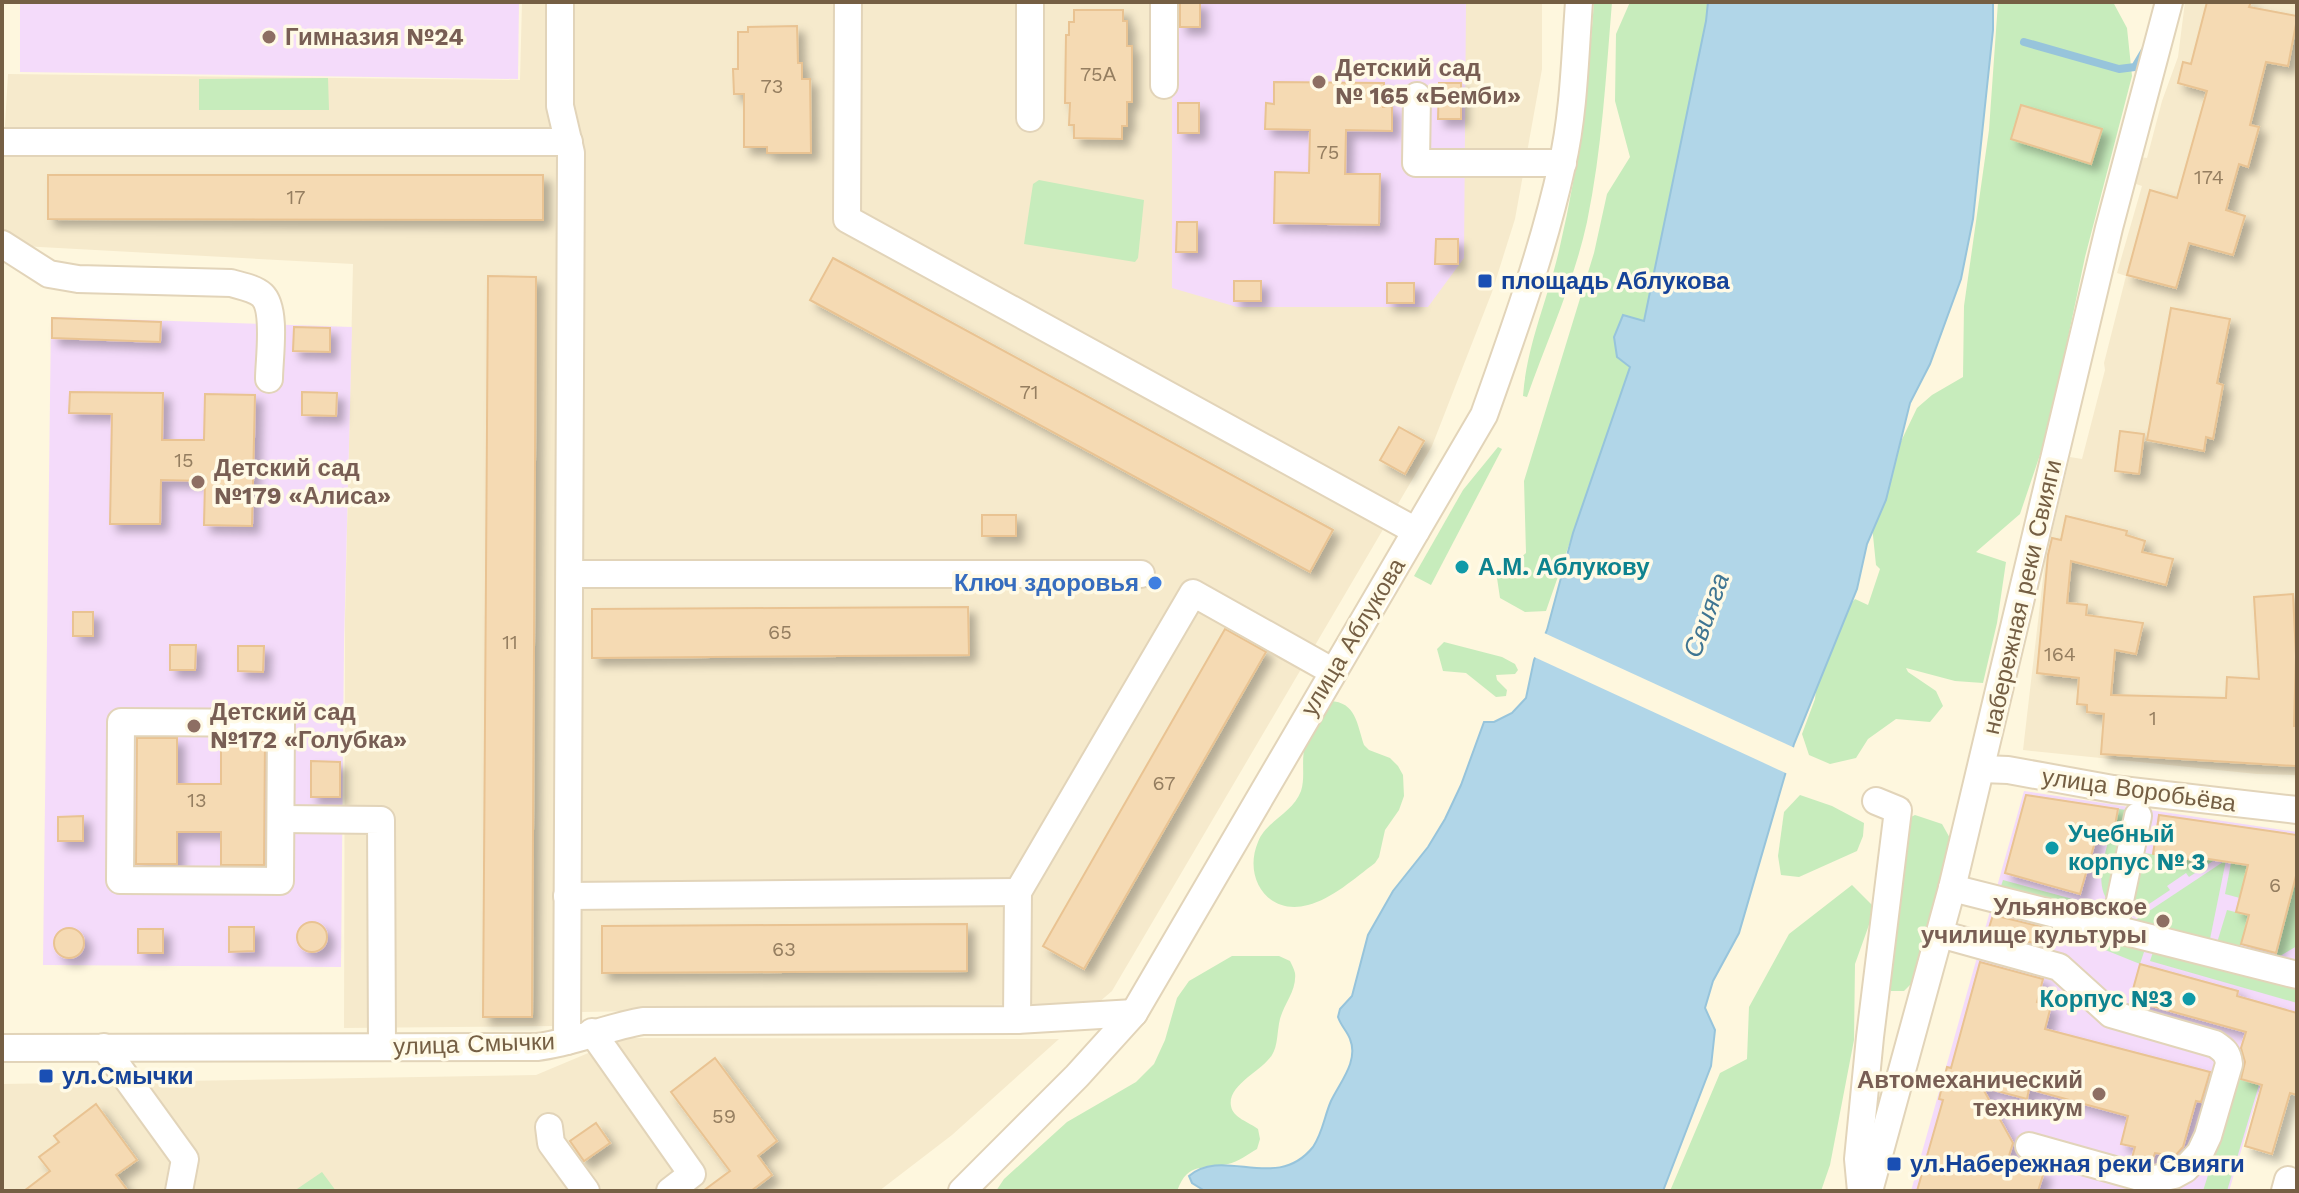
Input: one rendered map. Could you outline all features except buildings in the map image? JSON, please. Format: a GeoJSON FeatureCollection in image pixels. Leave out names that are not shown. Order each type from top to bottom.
{"type":"FeatureCollection","features":[{"type":"Feature","properties":{"kind":"street"},"geometry":{"type":"LineString","coordinates":[[560,2],[560,106],[571,153],[567,1041]]}},
{"type":"Feature","properties":{"kind":"street"},"geometry":{"type":"LineString","coordinates":[[848,2],[847,219],[1416,531]]}},
{"type":"Feature","properties":{"kind":"street"},"geometry":{"type":"LineString","coordinates":[[1030,2],[1030,118]]}},
{"type":"Feature","properties":{"kind":"street"},"geometry":{"type":"LineString","coordinates":[[1164,2],[1164,85]]}},
{"type":"Feature","properties":{"kind":"street","name":"улица Аблукова"},"geometry":{"type":"LineString","coordinates":[[962,1191],[1077,1076],[1134,1013],[1484,415],[1522,308],[1563,163],[1579,2]]}},
{"type":"Feature","properties":{"kind":"street","name":"набережная реки Свияги"},"geometry":{"type":"LineString","coordinates":[[1869,1191],[1952,888],[2105,243],[2169,2]]}},
{"type":"Feature","properties":{"kind":"street"},"geometry":{"type":"LineString","coordinates":[[1417,96],[1416,163],[1563,163]]}},
{"type":"Feature","properties":{"kind":"street"},"geometry":{"type":"LineString","coordinates":[[2,142],[569,142]]}},
{"type":"Feature","properties":{"kind":"street"},"geometry":{"type":"LineString","coordinates":[[2,244],[49,274],[78,279],[231,283],[248,287],[261,295],[270,314],[269,379]]}},
{"type":"Feature","properties":{"kind":"street"},"geometry":{"type":"LineString","coordinates":[[570,574],[1141,574]]}},
{"type":"Feature","properties":{"kind":"street"},"geometry":{"type":"LineString","coordinates":[[1017,1020],[1018,892],[1193,593],[1332,671]]}},
{"type":"Feature","properties":{"kind":"street"},"geometry":{"type":"LineString","coordinates":[[121,722],[281,723],[281,819],[280,881],[120,880],[121,722]]}},
{"type":"Feature","properties":{"kind":"street","name":"улица Воробьёва"},"geometry":{"type":"LineString","coordinates":[[1982,769],[2008,770],[2113,789],[2297,810]]}},
{"type":"Feature","properties":{"kind":"street"},"geometry":{"type":"LineString","coordinates":[[1861,1191],[1858,1159],[1898,810],[1876,801]]}},
{"type":"Feature","properties":{"kind":"street"},"geometry":{"type":"LineString","coordinates":[[2114,929],[2138,816]]}},
{"type":"Feature","properties":{"kind":"street"},"geometry":{"type":"LineString","coordinates":[[281,819],[381,820],[382,1047]]}},
{"type":"Feature","properties":{"kind":"street"},"geometry":{"type":"LineString","coordinates":[[1952,888],[2297,975]]}},
{"type":"Feature","properties":{"kind":"street"},"geometry":{"type":"LineString","coordinates":[[567,896],[1018,892]]}},
{"type":"Feature","properties":{"kind":"street"},"geometry":{"type":"LineString","coordinates":[[1940,934],[2059,967],[2111,1014],[2215,1044],[2229,1056],[2208,1136],[2200,1153],[2185,1169],[2174,1175],[2150,1180],[2029,1146]]}},
{"type":"Feature","properties":{"kind":"street","name":"улица Смычки"},"geometry":{"type":"LineString","coordinates":[[2,1048],[537,1047],[643,1021],[1017,1020],[1134,1013]]}},
{"type":"Feature","properties":{"kind":"street"},"geometry":{"type":"LineString","coordinates":[[592,1032],[692,1174],[670,1191]]}},
{"type":"Feature","properties":{"kind":"street"},"geometry":{"type":"LineString","coordinates":[[104,1047],[185,1159],[179,1191]]}},
{"type":"Feature","properties":{"kind":"street"},"geometry":{"type":"LineString","coordinates":[[549,1127],[551,1143],[586,1191]]}},
{"type":"Feature","properties":{"kind":"shaded area","name":"Гимназия №24"},"geometry":{"type":"Polygon","coordinates":[[[20,2],[519,2],[518,79],[20,72],[20,2]]]}},
{"type":"Feature","properties":{"kind":"shaded area"},"geometry":{"type":"Polygon","coordinates":[[[522,2],[1542,2],[1542,69],[1515,219],[1492,292],[1432,446],[1112,991],[1098,1003],[582,1012],[555,1026],[344,1028],[345,620],[353,264],[3,245],[8,74],[520,80],[522,2]]]}},
{"type":"Feature","properties":{"kind":"shaded area","name":"Детский сад № 165 «Бемби»"},"geometry":{"type":"Polygon","coordinates":[[[1172,2],[1466,2],[1464,258],[1428,307],[1237,307],[1172,288],[1172,2]]]}},
{"type":"Feature","properties":{"kind":"shaded area"},"geometry":{"type":"Polygon","coordinates":[[[2185,2],[2297,2],[2297,775],[2257,774],[2023,750],[2045,561],[2070,457],[2082,459],[2105,370],[2104,363],[2126,276],[2117,273],[2142,186],[2133,183],[2140,157],[2147,158],[2178,57],[2185,2]]]}},
{"type":"Feature","properties":{"kind":"shaded area"},"geometry":{"type":"Polygon","coordinates":[[[51,317],[352,327],[344,644],[341,967],[43,965],[51,317]]]}},
{"type":"Feature","properties":{"kind":"shaded area"},"geometry":{"type":"Polygon","coordinates":[[[2024,791],[2297,832],[2297,1047],[2274,1041],[2229,1191],[1911,1191],[2024,791]]]}},
{"type":"Feature","properties":{"kind":"shaded area"},"geometry":{"type":"Polygon","coordinates":[[[624,1038],[1059,1039],[952,1135],[879,1191],[2,1191],[2,1084],[536,1075],[624,1038]]]}},
{"type":"Feature","properties":{"kind":"green space"},"geometry":{"type":"Polygon","coordinates":[[[1594,2],[1612,2],[1592,195],[1575,267],[1527,397],[1523,396],[1529,357],[1567,216],[1578,155],[1594,2]]]}},
{"type":"Feature","properties":{"kind":"green space"},"geometry":{"type":"Polygon","coordinates":[[[1630,2],[1708,2],[1707,21],[1644,322],[1617,357],[1630,367],[1628,375],[1546,611],[1525,612],[1500,598],[1497,578],[1526,553],[1524,481],[1594,253],[1607,194],[1630,157],[1615,101],[1616,34],[1630,2]]]}},
{"type":"Feature","properties":{"kind":"green space"},"geometry":{"type":"Polygon","coordinates":[[[1998,2],[2113,2],[2127,28],[2132,76],[2085,257],[2049,428],[2020,514],[1976,552],[2006,562],[1997,623],[1983,683],[1955,681],[1906,668],[1936,691],[1943,706],[1930,722],[1896,719],[1868,739],[1856,758],[1830,764],[1809,755],[1802,734],[1815,699],[1820,651],[1831,627],[1855,599],[1868,605],[1880,569],[1876,565],[1870,506],[1917,408],[1963,377],[1964,306],[1989,130],[1998,2]]]}},
{"type":"Feature","properties":{"kind":"green space"},"geometry":{"type":"Polygon","coordinates":[[[328,78],[329,110],[199,110],[199,79],[328,78]]]}},
{"type":"Feature","properties":{"kind":"green space"},"geometry":{"type":"Polygon","coordinates":[[[1039,180],[1144,200],[1135,262],[1024,244],[1033,184],[1039,180]]]}},
{"type":"Feature","properties":{"kind":"green space"},"geometry":{"type":"Polygon","coordinates":[[[1498,447],[1502,449],[1431,585],[1414,576],[1463,490],[1498,447]]]}},
{"type":"Feature","properties":{"kind":"green space"},"geometry":{"type":"Polygon","coordinates":[[[1444,642],[1502,657],[1515,664],[1518,670],[1515,674],[1496,675],[1507,690],[1506,696],[1496,697],[1466,673],[1443,671],[1437,649],[1444,642]]]}},
{"type":"Feature","properties":{"kind":"green space"},"geometry":{"type":"Polygon","coordinates":[[[1330,701],[1339,702],[1350,710],[1369,750],[1390,758],[1398,766],[1403,775],[1404,796],[1399,810],[1385,830],[1375,863],[1326,898],[1308,905],[1281,905],[1262,891],[1256,880],[1254,855],[1267,828],[1292,805],[1301,791],[1306,743],[1330,701]]]}},
{"type":"Feature","properties":{"kind":"green space"},"geometry":{"type":"Polygon","coordinates":[[[1800,795],[1832,806],[1864,823],[1863,836],[1857,851],[1799,877],[1781,875],[1778,856],[1784,812],[1800,795]]]}},
{"type":"Feature","properties":{"kind":"green space"},"geometry":{"type":"Polygon","coordinates":[[[2119,809],[2127,810],[2108,901],[2102,885],[2102,868],[2119,809]]]}},
{"type":"Feature","properties":{"kind":"green space"},"geometry":{"type":"Polygon","coordinates":[[[1915,815],[1942,824],[1951,840],[1913,982],[1904,991],[1891,991],[1886,970],[1901,822],[1915,815]]]}},
{"type":"Feature","properties":{"kind":"green space"},"geometry":{"type":"Polygon","coordinates":[[[2208,822],[2216,859],[2189,877],[2186,873],[2167,886],[2170,890],[2131,916],[2127,911],[2138,852],[2202,862],[2208,822]]]}},
{"type":"Feature","properties":{"kind":"green space"},"geometry":{"type":"Polygon","coordinates":[[[2226,860],[2209,944],[2134,921],[2226,860]]]}},
{"type":"Feature","properties":{"kind":"green space"},"geometry":{"type":"Polygon","coordinates":[[[2231,863],[2259,868],[2251,901],[2225,894],[2231,863]]]}},
{"type":"Feature","properties":{"kind":"green space"},"geometry":{"type":"Polygon","coordinates":[[[2297,874],[2297,946],[2275,959],[2216,946],[2227,910],[2248,915],[2240,948],[2276,957],[2297,874]]]}},
{"type":"Feature","properties":{"kind":"green space"},"geometry":{"type":"Polygon","coordinates":[[[2003,880],[2106,908],[2101,912],[2000,889],[2003,880]]]}},
{"type":"Feature","properties":{"kind":"green space"},"geometry":{"type":"Polygon","coordinates":[[[1852,885],[1875,908],[1855,964],[1854,1040],[1830,1165],[1821,1191],[1670,1191],[1720,1073],[1747,1059],[1749,1007],[1789,934],[1852,885]]]}},
{"type":"Feature","properties":{"kind":"green space"},"geometry":{"type":"Polygon","coordinates":[[[1994,911],[2146,946],[2140,964],[2067,931],[1994,911]]]}},
{"type":"Feature","properties":{"kind":"green space"},"geometry":{"type":"Polygon","coordinates":[[[2154,949],[2297,986],[2297,1003],[2150,961],[2154,949]]]}},
{"type":"Feature","properties":{"kind":"green space"},"geometry":{"type":"Polygon","coordinates":[[[1232,956],[1279,956],[1290,961],[1295,973],[1292,991],[1280,1019],[1274,1051],[1234,1091],[1231,1098],[1235,1114],[1258,1129],[1260,1139],[1257,1149],[1232,1163],[1197,1168],[1186,1175],[1177,1191],[996,1191],[1004,1179],[1067,1122],[1136,1082],[1154,1064],[1165,1040],[1177,998],[1189,981],[1232,956]]]}},
{"type":"Feature","properties":{"kind":"green space"},"geometry":{"type":"Polygon","coordinates":[[[2238,1079],[2259,1085],[2227,1191],[2203,1191],[2238,1079]]]}},
{"type":"Feature","properties":{"kind":"green space"},"geometry":{"type":"Polygon","coordinates":[[[322,1172],[336,1191],[294,1191],[322,1172]]]}},
{"type":"Feature","properties":{"kind":"water","name":"Свияга"},"geometry":{"type":"Polygon","coordinates":[[[1708,2],[1993,2],[1993,30],[1973,219],[1961,279],[1930,364],[1910,403],[1886,500],[1867,544],[1857,589],[1794,744],[1739,933],[1713,981],[1705,1008],[1715,1030],[1711,1066],[1663,1191],[1205,1191],[1192,1183],[1189,1176],[1203,1168],[1218,1165],[1283,1167],[1298,1160],[1313,1147],[1350,1063],[1350,1039],[1338,1017],[1340,1009],[1352,996],[1368,935],[1393,891],[1428,847],[1445,819],[1484,722],[1494,722],[1512,713],[1526,698],[1534,660],[1547,630],[1573,533],[1630,367],[1617,357],[1614,337],[1623,315],[1644,321],[1708,2]]]}},
{"type":"Feature","properties":{"kind":"pier"},"geometry":{"type":"Polygon","coordinates":[[[1542,632],[1797,749],[1790,775],[1532,656],[1542,632]]]}},
{"type":"Feature","properties":{"kind":"waterway"},"geometry":{"type":"LineString","coordinates":[[2024,42],[2119,69],[2135,67],[2145,50]]}},
{"type":"Feature","properties":{"kind":"place","name":"Гимназия №24"},"geometry":{"type":"Point","coordinates":[269,37]}},
{"type":"Feature","properties":{"kind":"place","name":"Детский сад № 165 «Бемби»"},"geometry":{"type":"Point","coordinates":[1319,82]}},
{"type":"Feature","properties":{"kind":"place","name":"площадь Аблукова"},"geometry":{"type":"Point","coordinates":[1485,281]}},
{"type":"Feature","properties":{"kind":"place","name":"Детский сад №179 «Алиса»"},"geometry":{"type":"Point","coordinates":[198,482]}},
{"type":"Feature","properties":{"kind":"place","name":"А.М. Аблукову"},"geometry":{"type":"Point","coordinates":[1462,567]}},
{"type":"Feature","properties":{"kind":"place","name":"Ключ здоровья"},"geometry":{"type":"Point","coordinates":[1155,583]}},
{"type":"Feature","properties":{"kind":"place","name":"Детский сад №172 «Голубка»"},"geometry":{"type":"Point","coordinates":[194,726]}},
{"type":"Feature","properties":{"kind":"place","name":"Учебный корпус № 3"},"geometry":{"type":"Point","coordinates":[2052,848]}},
{"type":"Feature","properties":{"kind":"place","name":"Ульяновское училище культуры"},"geometry":{"type":"Point","coordinates":[2163,921]}},
{"type":"Feature","properties":{"kind":"place","name":"Корпус №3"},"geometry":{"type":"Point","coordinates":[2189,999]}},
{"type":"Feature","properties":{"kind":"place","name":"ул.Смычки"},"geometry":{"type":"Point","coordinates":[46,1076]}},
{"type":"Feature","properties":{"kind":"place","name":"Автомеханический техникум"},"geometry":{"type":"Point","coordinates":[2099,1094]}},
{"type":"Feature","properties":{"kind":"place","name":"ул.Набережная реки Свияги"},"geometry":{"type":"Point","coordinates":[1894,1164]}}]}
